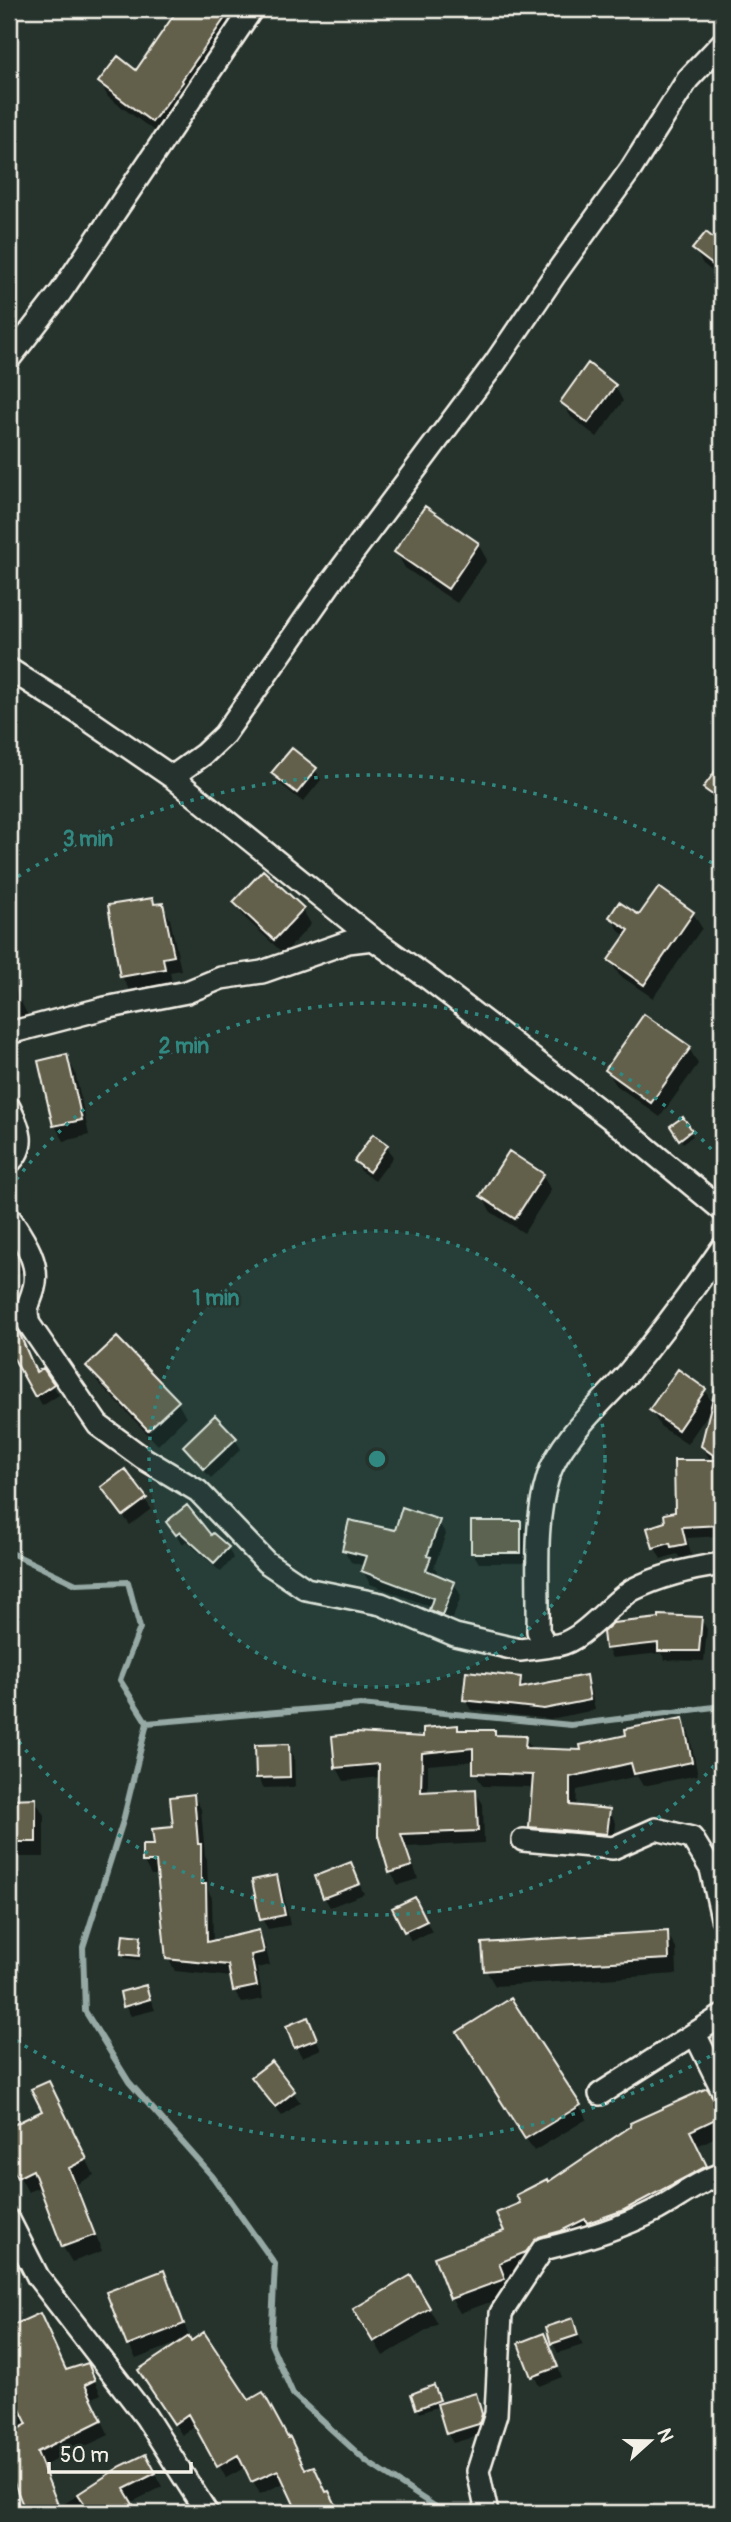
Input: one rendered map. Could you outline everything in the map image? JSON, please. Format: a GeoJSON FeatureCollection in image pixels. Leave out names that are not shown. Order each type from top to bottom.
{"type":"FeatureCollection","features":[{"type":"Feature","properties":{"kind":"street"},"geometry":{"type":"LineString","coordinates":[[9,359],[61,292],[252,9]]}},
{"type":"Feature","properties":{"kind":"street"},"geometry":{"type":"LineString","coordinates":[[172,777],[204,754],[223,735],[340,570],[495,363],[631,169],[688,79],[722,43]]}},
{"type":"Feature","properties":{"kind":"street"},"geometry":{"type":"LineString","coordinates":[[9,669],[80,713],[172,777],[373,939],[624,1129],[722,1210]]}},
{"type":"Feature","properties":{"kind":"street"},"geometry":{"type":"LineString","coordinates":[[9,1034],[105,1008],[187,992],[221,978],[262,972],[348,942],[373,939]]}},
{"type":"Feature","properties":{"kind":"street"},"geometry":{"type":"LineString","coordinates":[[9,1107],[21,1137],[19,1152],[9,1163]]}},
{"type":"Feature","properties":{"kind":"street"},"geometry":{"type":"LineString","coordinates":[[9,1217],[32,1259],[36,1279],[34,1291],[25,1309],[29,1324],[98,1425],[143,1458],[198,1492],[266,1562],[306,1588],[381,1604],[455,1635],[520,1650],[551,1646],[574,1637],[634,1589],[658,1579],[722,1564]]}},
{"type":"Feature","properties":{"kind":"street"},"geometry":{"type":"LineString","coordinates":[[551,1646],[545,1644],[538,1631],[540,1509],[549,1474],[565,1446],[629,1372],[722,1248]]}},
{"type":"Feature","properties":{"kind":"street"},"geometry":{"type":"LineString","coordinates":[[523,1840],[612,1848],[656,1829],[692,1838],[711,1870],[722,1918]]}},
{"type":"Feature","properties":{"kind":"street"},"geometry":{"type":"LineString","coordinates":[[600,2094],[722,2017]]}},
{"type":"Feature","properties":{"kind":"street"},"geometry":{"type":"LineString","coordinates":[[695,2034],[722,2090]]}},
{"type":"Feature","properties":{"kind":"street"},"geometry":{"type":"LineString","coordinates":[[487,2513],[478,2470],[496,2414],[501,2313],[543,2249],[573,2242],[635,2220],[704,2180],[722,2174]]}},
{"type":"Feature","properties":{"kind":"street"},"geometry":{"type":"LineString","coordinates":[[9,2220],[38,2277],[146,2417],[207,2513]]}},
{"type":"Feature","properties":{"kind":"building"},"geometry":{"type":"Polygon","coordinates":[[[178,9],[218,9],[227,15],[183,82],[152,122],[98,82],[118,56],[136,70],[178,9]]]}},
{"type":"Feature","properties":{"kind":"building"},"geometry":{"type":"Polygon","coordinates":[[[706,232],[722,245],[722,272],[692,249],[706,232]]]}},
{"type":"Feature","properties":{"kind":"building"},"geometry":{"type":"Polygon","coordinates":[[[588,363],[616,385],[588,423],[560,402],[588,363]]]}},
{"type":"Feature","properties":{"kind":"building"},"geometry":{"type":"Polygon","coordinates":[[[425,506],[479,543],[448,589],[394,552],[425,506]]]}},
{"type":"Feature","properties":{"kind":"building"},"geometry":{"type":"Polygon","coordinates":[[[292,748],[317,768],[297,793],[271,773],[292,748]]]}},
{"type":"Feature","properties":{"kind":"building"},"geometry":{"type":"Polygon","coordinates":[[[722,762],[722,802],[703,788],[722,762]]]}},
{"type":"Feature","properties":{"kind":"building"},"geometry":{"type":"Polygon","coordinates":[[[263,870],[304,908],[274,940],[233,902],[263,870]]]}},
{"type":"Feature","properties":{"kind":"building"},"geometry":{"type":"Polygon","coordinates":[[[659,887],[694,912],[644,985],[608,960],[629,930],[609,917],[619,902],[639,915],[659,887]]]}},
{"type":"Feature","properties":{"kind":"building"},"geometry":{"type":"Polygon","coordinates":[[[153,898],[154,904],[163,903],[174,956],[163,958],[165,969],[120,977],[108,905],[153,898]]]}},
{"type":"Feature","properties":{"kind":"building"},"geometry":{"type":"Polygon","coordinates":[[[644,1014],[691,1047],[651,1103],[605,1070],[644,1014]]]}},
{"type":"Feature","properties":{"kind":"building"},"geometry":{"type":"Polygon","coordinates":[[[67,1054],[82,1120],[53,1126],[38,1061],[67,1054]]]}},
{"type":"Feature","properties":{"kind":"building"},"geometry":{"type":"Polygon","coordinates":[[[683,1117],[692,1130],[679,1140],[670,1126],[683,1117]]]}},
{"type":"Feature","properties":{"kind":"building"},"geometry":{"type":"Polygon","coordinates":[[[373,1134],[388,1145],[369,1172],[354,1161],[373,1134]]]}},
{"type":"Feature","properties":{"kind":"building"},"geometry":{"type":"Polygon","coordinates":[[[509,1151],[544,1174],[515,1219],[480,1196],[509,1151]]]}},
{"type":"Feature","properties":{"kind":"building"},"geometry":{"type":"Polygon","coordinates":[[[9,1309],[36,1372],[43,1368],[54,1384],[35,1397],[14,1359],[9,1362],[9,1309]]]}},
{"type":"Feature","properties":{"kind":"building"},"geometry":{"type":"Polygon","coordinates":[[[117,1337],[179,1401],[148,1430],[86,1366],[117,1337]]]}},
{"type":"Feature","properties":{"kind":"building"},"geometry":{"type":"Polygon","coordinates":[[[678,1369],[706,1389],[678,1430],[649,1410],[678,1369]]]}},
{"type":"Feature","properties":{"kind":"building"},"geometry":{"type":"Polygon","coordinates":[[[717,1382],[722,1383],[722,1525],[682,1527],[686,1544],[671,1547],[670,1543],[653,1548],[647,1528],[665,1522],[664,1514],[675,1512],[674,1460],[720,1460],[701,1446],[717,1382]]]}},
{"type":"Feature","properties":{"kind":"building"},"geometry":{"type":"Polygon","coordinates":[[[215,1415],[237,1438],[204,1469],[183,1446],[215,1415]]]}},
{"type":"Feature","properties":{"kind":"building"},"geometry":{"type":"Polygon","coordinates":[[[125,1469],[147,1498],[123,1516],[101,1487],[125,1469]]]}},
{"type":"Feature","properties":{"kind":"building"},"geometry":{"type":"Polygon","coordinates":[[[187,1505],[211,1535],[213,1533],[229,1547],[214,1563],[180,1532],[176,1535],[166,1522],[187,1505]]]}},
{"type":"Feature","properties":{"kind":"building"},"geometry":{"type":"Polygon","coordinates":[[[402,1507],[440,1520],[427,1556],[431,1557],[426,1570],[455,1582],[442,1615],[429,1610],[433,1598],[361,1571],[366,1556],[342,1550],[349,1520],[395,1530],[402,1507]]]}},
{"type":"Feature","properties":{"kind":"building"},"geometry":{"type":"Polygon","coordinates":[[[471,1521],[521,1521],[521,1553],[471,1553],[471,1521]]]}},
{"type":"Feature","properties":{"kind":"building"},"geometry":{"type":"Polygon","coordinates":[[[659,1615],[702,1617],[699,1651],[658,1651],[658,1643],[605,1649],[603,1632],[613,1623],[659,1618],[659,1615]]]}},
{"type":"Feature","properties":{"kind":"building"},"geometry":{"type":"Polygon","coordinates":[[[466,1671],[521,1677],[520,1688],[586,1675],[590,1700],[544,1709],[463,1700],[466,1671]]]}},
{"type":"Feature","properties":{"kind":"building"},"geometry":{"type":"Polygon","coordinates":[[[683,1718],[692,1762],[634,1774],[631,1763],[570,1777],[570,1805],[610,1809],[607,1834],[529,1827],[533,1775],[473,1773],[473,1748],[422,1753],[421,1792],[476,1789],[478,1831],[401,1834],[412,1866],[389,1873],[378,1835],[379,1764],[335,1768],[332,1736],[356,1733],[423,1737],[423,1728],[458,1725],[458,1730],[495,1730],[495,1735],[526,1736],[525,1748],[581,1750],[580,1745],[626,1735],[625,1729],[683,1718]]]}},
{"type":"Feature","properties":{"kind":"building"},"geometry":{"type":"Polygon","coordinates":[[[289,1744],[290,1777],[256,1778],[255,1745],[289,1744]]]}},
{"type":"Feature","properties":{"kind":"building"},"geometry":{"type":"Polygon","coordinates":[[[194,1794],[198,1844],[201,1844],[201,1884],[206,1884],[207,1942],[259,1930],[264,1952],[251,1955],[257,1986],[233,1991],[228,1965],[166,1959],[156,1862],[142,1862],[142,1845],[154,1845],[152,1829],[173,1827],[170,1797],[194,1794]]]}},
{"type":"Feature","properties":{"kind":"building"},"geometry":{"type":"Polygon","coordinates":[[[36,1798],[36,1842],[9,1842],[9,1799],[36,1798]]]}},
{"type":"Feature","properties":{"kind":"building"},"geometry":{"type":"Polygon","coordinates":[[[351,1862],[360,1884],[323,1898],[315,1876],[351,1862]]]}},
{"type":"Feature","properties":{"kind":"building"},"geometry":{"type":"Polygon","coordinates":[[[277,1875],[285,1915],[260,1920],[252,1880],[277,1875]]]}},
{"type":"Feature","properties":{"kind":"building"},"geometry":{"type":"Polygon","coordinates":[[[415,1897],[427,1921],[404,1932],[392,1908],[415,1897]]]}},
{"type":"Feature","properties":{"kind":"building"},"geometry":{"type":"Polygon","coordinates":[[[668,1931],[669,1959],[484,1971],[482,1943],[668,1931]]]}},
{"type":"Feature","properties":{"kind":"building"},"geometry":{"type":"Polygon","coordinates":[[[123,1934],[141,1936],[139,1956],[121,1954],[123,1934]]]}},
{"type":"Feature","properties":{"kind":"building"},"geometry":{"type":"Polygon","coordinates":[[[146,1985],[150,1999],[123,2007],[120,1992],[146,1985]]]}},
{"type":"Feature","properties":{"kind":"building"},"geometry":{"type":"Polygon","coordinates":[[[511,1998],[581,2105],[525,2139],[457,2032],[511,1998]]]}},
{"type":"Feature","properties":{"kind":"building"},"geometry":{"type":"Polygon","coordinates":[[[308,2017],[317,2039],[294,2048],[286,2026],[308,2017]]]}},
{"type":"Feature","properties":{"kind":"building"},"geometry":{"type":"Polygon","coordinates":[[[272,2061],[295,2091],[275,2107],[251,2077],[272,2061]]]}},
{"type":"Feature","properties":{"kind":"building"},"geometry":{"type":"Polygon","coordinates":[[[49,2081],[87,2159],[69,2168],[95,2235],[62,2247],[33,2170],[17,2178],[9,2161],[9,2127],[42,2111],[31,2089],[49,2081]]]}},
{"type":"Feature","properties":{"kind":"building"},"geometry":{"type":"Polygon","coordinates":[[[707,2088],[714,2099],[721,2102],[722,2116],[690,2131],[707,2166],[624,2210],[587,2223],[585,2219],[561,2231],[539,2237],[526,2252],[499,2263],[505,2279],[450,2299],[434,2257],[504,2231],[496,2213],[520,2203],[516,2195],[547,2179],[548,2182],[631,2126],[630,2123],[707,2088]]]}},
{"type":"Feature","properties":{"kind":"building"},"geometry":{"type":"Polygon","coordinates":[[[164,2270],[184,2324],[127,2346],[106,2292],[164,2270]]]}},
{"type":"Feature","properties":{"kind":"building"},"geometry":{"type":"Polygon","coordinates":[[[411,2275],[430,2308],[373,2342],[353,2309],[411,2275]]]}},
{"type":"Feature","properties":{"kind":"building"},"geometry":{"type":"Polygon","coordinates":[[[40,2313],[66,2370],[88,2363],[95,2380],[85,2385],[102,2420],[37,2452],[58,2505],[37,2513],[26,2513],[9,2470],[9,2434],[27,2424],[14,2397],[9,2400],[9,2327],[40,2313]]]}},
{"type":"Feature","properties":{"kind":"building"},"geometry":{"type":"Polygon","coordinates":[[[573,2318],[578,2335],[551,2344],[546,2327],[573,2318]]]}},
{"type":"Feature","properties":{"kind":"building"},"geometry":{"type":"Polygon","coordinates":[[[204,2332],[249,2400],[263,2392],[288,2438],[290,2437],[305,2469],[314,2466],[340,2513],[298,2513],[278,2470],[251,2482],[238,2455],[217,2467],[188,2414],[174,2424],[138,2370],[189,2336],[191,2341],[204,2332]]]}},
{"type":"Feature","properties":{"kind":"building"},"geometry":{"type":"Polygon","coordinates":[[[544,2333],[558,2367],[531,2377],[518,2343],[544,2333]]]}},
{"type":"Feature","properties":{"kind":"building"},"geometry":{"type":"Polygon","coordinates":[[[434,2385],[440,2400],[416,2409],[411,2394],[434,2385]]]}},
{"type":"Feature","properties":{"kind":"building"},"geometry":{"type":"Polygon","coordinates":[[[476,2393],[482,2414],[479,2424],[446,2434],[437,2404],[476,2393]]]}},
{"type":"Feature","properties":{"kind":"building"},"geometry":{"type":"Polygon","coordinates":[[[146,2454],[156,2473],[124,2489],[138,2513],[91,2513],[78,2494],[121,2466],[146,2454]]]}},
{"type":"Feature","properties":{"kind":"waterway"},"geometry":{"type":"LineString","coordinates":[[9,1552],[76,1584],[128,1582],[140,1628],[120,1680],[147,1723],[123,1821],[83,1947],[85,2011],[129,2082],[213,2177],[275,2264],[271,2344],[293,2394],[367,2462],[445,2513]]}},
{"type":"Feature","properties":{"kind":"waterway"},"geometry":{"type":"LineString","coordinates":[[147,1723],[360,1705],[571,1725],[722,1706]]}}]}
